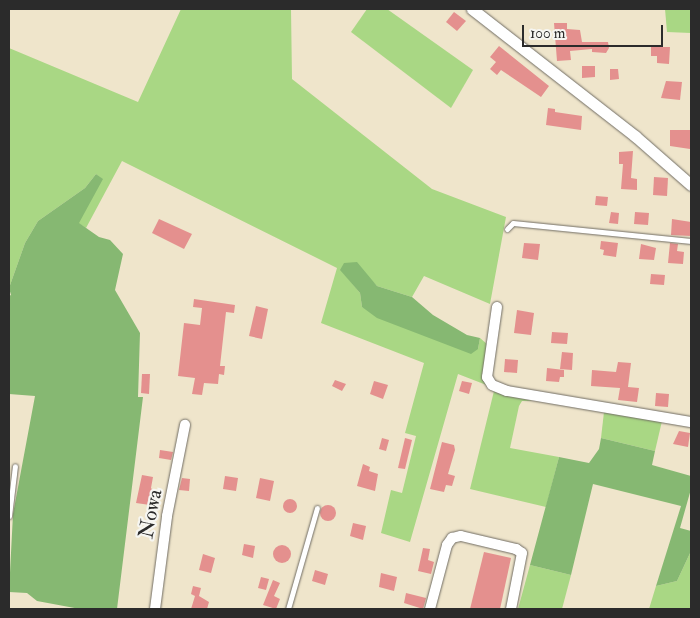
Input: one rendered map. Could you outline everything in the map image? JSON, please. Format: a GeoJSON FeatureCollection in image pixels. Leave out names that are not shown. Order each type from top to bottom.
{"type":"FeatureCollection","features":[{"type":"Feature","properties":{"kind":"street"},"geometry":{"type":"LineString","coordinates":[[472,9],[635,136],[691,185]]}},
{"type":"Feature","properties":{"kind":"street"},"geometry":{"type":"LineString","coordinates":[[497,307],[487,377],[492,386],[507,392],[691,422]]}},
{"type":"Feature","properties":{"kind":"street","name":"Nowa"},"geometry":{"type":"LineString","coordinates":[[155,609],[167,516],[185,425]]}},
{"type":"Feature","properties":{"kind":"street"},"geometry":{"type":"LineString","coordinates":[[430,609],[446,545],[452,538],[461,536],[516,549],[522,553],[511,609]]}},
{"type":"Feature","properties":{"kind":"lane"},"geometry":{"type":"LineString","coordinates":[[507,229],[513,223],[691,241]]}},
{"type":"Feature","properties":{"kind":"lane"},"geometry":{"type":"LineString","coordinates":[[9,516],[15,466]]}},
{"type":"Feature","properties":{"kind":"lane"},"geometry":{"type":"LineString","coordinates":[[288,609],[317,508]]}},
{"type":"Feature","properties":{"kind":"green space"},"geometry":{"type":"Polygon","coordinates":[[[181,9],[291,9],[292,79],[432,189],[506,217],[490,304],[424,276],[412,297],[377,286],[367,276],[341,270],[360,293],[362,307],[478,349],[480,338],[487,344],[489,386],[458,374],[410,542],[381,533],[391,490],[402,493],[416,436],[405,433],[424,363],[321,323],[337,268],[122,161],[86,228],[78,223],[102,179],[96,174],[85,188],[38,221],[25,243],[9,288],[9,48],[138,102],[181,9]]]}},
{"type":"Feature","properties":{"kind":"green space"},"geometry":{"type":"Polygon","coordinates":[[[367,9],[387,9],[473,70],[451,108],[351,32],[367,9]]]}},
{"type":"Feature","properties":{"kind":"green space"},"geometry":{"type":"Polygon","coordinates":[[[665,9],[691,9],[691,33],[667,32],[665,9]]]}},
{"type":"Feature","properties":{"kind":"green space"},"geometry":{"type":"Polygon","coordinates":[[[96,174],[103,179],[79,223],[99,237],[110,240],[123,254],[115,290],[140,333],[138,397],[143,397],[117,609],[80,609],[37,601],[27,593],[9,592],[13,514],[35,396],[9,394],[9,296],[11,295],[9,288],[25,243],[38,221],[85,188],[96,174]]]}},
{"type":"Feature","properties":{"kind":"green space"},"geometry":{"type":"Polygon","coordinates":[[[357,262],[377,286],[412,297],[433,315],[467,335],[480,338],[478,349],[471,354],[377,318],[362,307],[360,293],[340,270],[344,263],[357,262]]]}},
{"type":"Feature","properties":{"kind":"green space"},"geometry":{"type":"Polygon","coordinates":[[[494,391],[532,401],[522,401],[519,406],[510,448],[559,457],[546,507],[470,489],[494,391]]]}},
{"type":"Feature","properties":{"kind":"green space"},"geometry":{"type":"Polygon","coordinates":[[[604,412],[662,421],[655,451],[601,438],[604,412]]]}},
{"type":"Feature","properties":{"kind":"green space"},"geometry":{"type":"Polygon","coordinates":[[[601,438],[655,451],[652,465],[691,476],[691,489],[680,528],[691,531],[691,551],[677,581],[656,586],[681,506],[593,484],[571,575],[530,565],[559,457],[589,463],[599,449],[601,438]]]}},
{"type":"Feature","properties":{"kind":"green space"},"geometry":{"type":"Polygon","coordinates":[[[691,551],[691,609],[649,609],[656,586],[677,581],[691,551]]]}},
{"type":"Feature","properties":{"kind":"green space"},"geometry":{"type":"Polygon","coordinates":[[[530,565],[571,575],[562,609],[518,609],[530,565]]]}},
{"type":"Feature","properties":{"kind":"building"},"geometry":{"type":"Polygon","coordinates":[[[454,12],[466,21],[457,31],[446,22],[454,12]]]}},
{"type":"Feature","properties":{"kind":"building"},"geometry":{"type":"Polygon","coordinates":[[[554,23],[567,23],[567,29],[580,30],[582,42],[608,42],[609,48],[606,53],[592,52],[592,49],[570,51],[571,60],[557,61],[554,23]]]}},
{"type":"Feature","properties":{"kind":"building"},"geometry":{"type":"Polygon","coordinates":[[[499,46],[549,86],[541,97],[501,70],[497,75],[490,69],[496,62],[490,57],[499,46]]]}},
{"type":"Feature","properties":{"kind":"building"},"geometry":{"type":"Polygon","coordinates":[[[651,47],[670,47],[669,64],[657,63],[657,56],[651,56],[651,47]]]}},
{"type":"Feature","properties":{"kind":"building"},"geometry":{"type":"Polygon","coordinates":[[[582,66],[595,66],[595,77],[582,78],[582,66]]]}},
{"type":"Feature","properties":{"kind":"building"},"geometry":{"type":"Polygon","coordinates":[[[610,69],[618,69],[619,79],[610,80],[610,69]]]}},
{"type":"Feature","properties":{"kind":"building"},"geometry":{"type":"Polygon","coordinates":[[[666,81],[682,82],[680,100],[661,98],[666,81]]]}},
{"type":"Feature","properties":{"kind":"building"},"geometry":{"type":"Polygon","coordinates":[[[548,108],[555,109],[555,112],[582,116],[581,130],[546,125],[548,108]]]}},
{"type":"Feature","properties":{"kind":"building"},"geometry":{"type":"Polygon","coordinates":[[[670,130],[690,130],[690,149],[670,146],[670,130]]]}},
{"type":"Feature","properties":{"kind":"building"},"geometry":{"type":"Polygon","coordinates":[[[633,151],[631,178],[637,179],[637,190],[621,189],[623,164],[619,164],[619,152],[633,151]]]}},
{"type":"Feature","properties":{"kind":"building"},"geometry":{"type":"Polygon","coordinates":[[[654,177],[668,178],[667,196],[653,195],[654,177]]]}},
{"type":"Feature","properties":{"kind":"building"},"geometry":{"type":"Polygon","coordinates":[[[596,196],[608,197],[607,206],[595,205],[596,196]]]}},
{"type":"Feature","properties":{"kind":"building"},"geometry":{"type":"Polygon","coordinates":[[[611,212],[619,213],[618,224],[609,223],[611,212]]]}},
{"type":"Feature","properties":{"kind":"building"},"geometry":{"type":"Polygon","coordinates":[[[635,212],[649,213],[648,225],[634,224],[635,212]]]}},
{"type":"Feature","properties":{"kind":"building"},"geometry":{"type":"Polygon","coordinates":[[[159,219],[192,234],[184,249],[152,233],[159,219]]]}},
{"type":"Feature","properties":{"kind":"building"},"geometry":{"type":"Polygon","coordinates":[[[672,219],[691,222],[691,236],[671,235],[672,219]]]}},
{"type":"Feature","properties":{"kind":"building"},"geometry":{"type":"Polygon","coordinates":[[[601,241],[618,243],[616,257],[603,255],[604,250],[600,249],[601,241]]]}},
{"type":"Feature","properties":{"kind":"building"},"geometry":{"type":"Polygon","coordinates":[[[524,243],[540,244],[538,260],[522,258],[524,243]]]}},
{"type":"Feature","properties":{"kind":"building"},"geometry":{"type":"Polygon","coordinates":[[[670,243],[678,244],[677,251],[684,252],[683,264],[668,263],[670,243]]]}},
{"type":"Feature","properties":{"kind":"building"},"geometry":{"type":"Polygon","coordinates":[[[641,244],[656,248],[654,260],[639,259],[641,244]]]}},
{"type":"Feature","properties":{"kind":"building"},"geometry":{"type":"Polygon","coordinates":[[[651,274],[665,275],[664,285],[650,284],[651,274]]]}},
{"type":"Feature","properties":{"kind":"building"},"geometry":{"type":"Polygon","coordinates":[[[194,299],[235,305],[234,313],[226,312],[220,366],[225,366],[224,375],[219,374],[218,384],[204,383],[202,395],[192,394],[195,378],[178,376],[184,323],[200,325],[202,308],[193,307],[194,299]]]}},
{"type":"Feature","properties":{"kind":"building"},"geometry":{"type":"Polygon","coordinates":[[[256,306],[268,309],[262,339],[249,336],[256,306]]]}},
{"type":"Feature","properties":{"kind":"building"},"geometry":{"type":"Polygon","coordinates":[[[517,310],[534,313],[531,335],[514,333],[517,310]]]}},
{"type":"Feature","properties":{"kind":"building"},"geometry":{"type":"Polygon","coordinates":[[[552,332],[568,333],[567,344],[551,343],[552,332]]]}},
{"type":"Feature","properties":{"kind":"building"},"geometry":{"type":"Polygon","coordinates":[[[562,352],[573,353],[572,370],[560,369],[562,352]]]}},
{"type":"Feature","properties":{"kind":"building"},"geometry":{"type":"Polygon","coordinates":[[[505,359],[518,360],[517,373],[504,372],[505,359]]]}},
{"type":"Feature","properties":{"kind":"building"},"geometry":{"type":"Polygon","coordinates":[[[618,362],[631,363],[628,387],[639,388],[637,402],[618,400],[620,388],[591,386],[592,370],[616,372],[618,362]]]}},
{"type":"Feature","properties":{"kind":"building"},"geometry":{"type":"Polygon","coordinates":[[[547,368],[564,370],[564,377],[560,377],[559,382],[546,381],[547,368]]]}},
{"type":"Feature","properties":{"kind":"building"},"geometry":{"type":"Polygon","coordinates":[[[142,374],[150,374],[149,394],[141,393],[142,374]]]}},
{"type":"Feature","properties":{"kind":"building"},"geometry":{"type":"Polygon","coordinates":[[[335,380],[346,384],[342,391],[332,386],[335,380]]]}},
{"type":"Feature","properties":{"kind":"building"},"geometry":{"type":"Polygon","coordinates":[[[374,381],[388,385],[383,399],[370,394],[374,381]]]}},
{"type":"Feature","properties":{"kind":"building"},"geometry":{"type":"Polygon","coordinates":[[[462,381],[472,383],[469,394],[459,391],[462,381]]]}},
{"type":"Feature","properties":{"kind":"building"},"geometry":{"type":"Polygon","coordinates":[[[656,393],[669,394],[668,407],[655,406],[656,393]]]}},
{"type":"Feature","properties":{"kind":"building"},"geometry":{"type":"Polygon","coordinates":[[[679,431],[690,433],[688,447],[673,444],[679,431]]]}},
{"type":"Feature","properties":{"kind":"building"},"geometry":{"type":"Polygon","coordinates":[[[382,438],[389,440],[386,451],[379,449],[382,438]]]}},
{"type":"Feature","properties":{"kind":"building"},"geometry":{"type":"Polygon","coordinates":[[[405,438],[412,440],[405,469],[398,468],[405,438]]]}},
{"type":"Feature","properties":{"kind":"building"},"geometry":{"type":"Polygon","coordinates":[[[442,442],[454,445],[455,450],[448,474],[455,476],[452,486],[446,485],[444,492],[430,489],[442,442]]]}},
{"type":"Feature","properties":{"kind":"building"},"geometry":{"type":"Polygon","coordinates":[[[160,450],[173,452],[171,460],[159,458],[160,450]]]}},
{"type":"Feature","properties":{"kind":"building"},"geometry":{"type":"Polygon","coordinates":[[[363,464],[370,467],[369,471],[378,474],[375,491],[357,486],[363,464]]]}},
{"type":"Feature","properties":{"kind":"building"},"geometry":{"type":"Polygon","coordinates":[[[142,475],[153,477],[151,488],[155,493],[150,505],[136,503],[142,475]]]}},
{"type":"Feature","properties":{"kind":"building"},"geometry":{"type":"Polygon","coordinates":[[[225,476],[238,478],[236,491],[223,489],[225,476]]]}},
{"type":"Feature","properties":{"kind":"building"},"geometry":{"type":"Polygon","coordinates":[[[182,478],[190,479],[189,491],[179,490],[182,478]]]}},
{"type":"Feature","properties":{"kind":"building"},"geometry":{"type":"Polygon","coordinates":[[[260,478],[274,481],[270,501],[256,498],[260,478]]]}},
{"type":"Feature","properties":{"kind":"building"},"geometry":{"type":"Polygon","coordinates":[[[287,499],[293,499],[297,506],[293,513],[287,513],[283,509],[283,503],[287,499]]]}},
{"type":"Feature","properties":{"kind":"building"},"geometry":{"type":"Polygon","coordinates":[[[325,505],[331,505],[336,510],[334,519],[325,521],[320,516],[320,510],[325,505]]]}},
{"type":"Feature","properties":{"kind":"building"},"geometry":{"type":"Polygon","coordinates":[[[353,523],[366,526],[363,540],[350,536],[353,523]]]}},
{"type":"Feature","properties":{"kind":"building"},"geometry":{"type":"Polygon","coordinates":[[[244,544],[255,546],[253,558],[242,555],[244,544]]]}},
{"type":"Feature","properties":{"kind":"building"},"geometry":{"type":"Polygon","coordinates":[[[282,545],[288,548],[291,554],[288,560],[282,563],[276,560],[273,554],[276,548],[282,545]]]}},
{"type":"Feature","properties":{"kind":"building"},"geometry":{"type":"Polygon","coordinates":[[[423,548],[430,549],[428,560],[434,562],[431,574],[418,571],[423,548]]]}},
{"type":"Feature","properties":{"kind":"building"},"geometry":{"type":"Polygon","coordinates":[[[484,552],[511,558],[500,609],[470,609],[484,552]]]}},
{"type":"Feature","properties":{"kind":"building"},"geometry":{"type":"Polygon","coordinates":[[[203,554],[215,558],[211,573],[199,570],[203,554]]]}},
{"type":"Feature","properties":{"kind":"building"},"geometry":{"type":"Polygon","coordinates":[[[315,570],[328,574],[325,585],[312,581],[315,570]]]}},
{"type":"Feature","properties":{"kind":"building"},"geometry":{"type":"Polygon","coordinates":[[[381,573],[397,577],[394,591],[379,587],[381,573]]]}},
{"type":"Feature","properties":{"kind":"building"},"geometry":{"type":"Polygon","coordinates":[[[261,577],[269,579],[266,590],[258,588],[261,577]]]}},
{"type":"Feature","properties":{"kind":"building"},"geometry":{"type":"Polygon","coordinates":[[[273,580],[280,583],[274,596],[280,599],[276,609],[263,605],[273,580]]]}},
{"type":"Feature","properties":{"kind":"building"},"geometry":{"type":"Polygon","coordinates":[[[193,586],[201,588],[199,596],[209,602],[207,609],[191,609],[195,596],[191,594],[193,586]]]}},
{"type":"Feature","properties":{"kind":"building"},"geometry":{"type":"Polygon","coordinates":[[[406,593],[426,598],[423,609],[404,603],[406,593]]]}}]}
